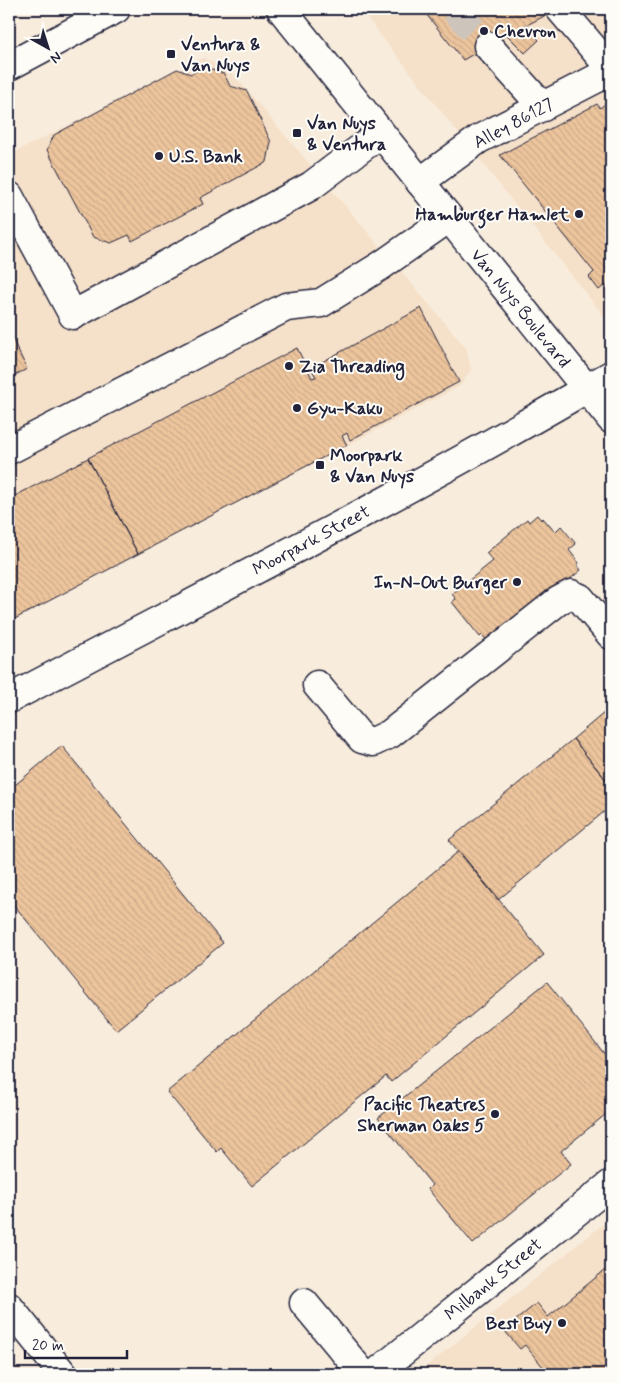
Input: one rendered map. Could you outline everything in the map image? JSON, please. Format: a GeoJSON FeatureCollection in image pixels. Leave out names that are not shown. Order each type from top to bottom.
{"type":"FeatureCollection","features":[{"type":"Feature","properties":{"kind":"main road"},"geometry":{"type":"LineString","coordinates":[[9,66],[116,9]]}},
{"type":"Feature","properties":{"kind":"main road","name":"Van Nuys Boulevard"},"geometry":{"type":"LineString","coordinates":[[281,9],[611,419]]}},
{"type":"Feature","properties":{"kind":"main road"},"geometry":{"type":"LineString","coordinates":[[560,9],[611,70]]}},
{"type":"Feature","properties":{"kind":"main road"},"geometry":{"type":"LineString","coordinates":[[488,46],[543,107]]}},
{"type":"Feature","properties":{"kind":"main road","name":"Alley 86127"},"geometry":{"type":"LineString","coordinates":[[420,182],[480,139],[611,70]]}},
{"type":"Feature","properties":{"kind":"main road"},"geometry":{"type":"LineString","coordinates":[[9,196],[73,315],[311,186],[381,133]]}},
{"type":"Feature","properties":{"kind":"main road"},"geometry":{"type":"LineString","coordinates":[[9,450],[286,306],[321,303],[382,265],[449,218]]}},
{"type":"Feature","properties":{"kind":"main road","name":"Moorpark Street"},"geometry":{"type":"LineString","coordinates":[[9,699],[370,509],[526,424],[611,375]]}},
{"type":"Feature","properties":{"kind":"main road"},"geometry":{"type":"LineString","coordinates":[[318,685],[362,739],[374,742],[390,734],[558,602],[572,594],[580,598],[611,635]]}},
{"type":"Feature","properties":{"kind":"main road","name":"Milbank Street"},"geometry":{"type":"LineString","coordinates":[[394,1369],[611,1184]]}},
{"type":"Feature","properties":{"kind":"main road"},"geometry":{"type":"LineString","coordinates":[[304,1303],[363,1374]]}},
{"type":"Feature","properties":{"kind":"main road"},"geometry":{"type":"LineString","coordinates":[[9,1307],[63,1374]]}},
{"type":"Feature","properties":{"kind":"shaded area"},"geometry":{"type":"Polygon","coordinates":[[[360,9],[611,9],[611,325],[360,9]]]}},
{"type":"Feature","properties":{"kind":"shaded area"},"geometry":{"type":"Polygon","coordinates":[[[204,58],[233,74],[466,348],[471,370],[460,386],[9,622],[9,155],[204,58]]]}},
{"type":"Feature","properties":{"kind":"shaded area"},"geometry":{"type":"Polygon","coordinates":[[[611,1218],[611,1374],[417,1374],[611,1218]]]}},
{"type":"Feature","properties":{"kind":"building","name":"Chevron"},"geometry":{"type":"Polygon","coordinates":[[[422,9],[558,9],[525,26],[539,40],[525,53],[507,35],[463,60],[422,9]]]}},
{"type":"Feature","properties":{"kind":"building","name":"U.S. Bank"},"geometry":{"type":"Polygon","coordinates":[[[204,67],[224,74],[230,86],[247,91],[271,142],[267,162],[200,198],[203,204],[132,241],[129,235],[111,243],[93,237],[47,150],[54,135],[177,69],[191,74],[204,67]]]}},
{"type":"Feature","properties":{"kind":"building","name":"Hamburger Hamlet"},"geometry":{"type":"Polygon","coordinates":[[[611,99],[611,293],[605,285],[599,290],[589,277],[594,272],[500,155],[597,104],[600,108],[611,99]]]}},
{"type":"Feature","properties":{"kind":"building","name":"Gyu-Kaku"},"geometry":{"type":"Polygon","coordinates":[[[421,308],[459,382],[350,440],[347,433],[342,436],[347,445],[138,554],[88,458],[297,348],[312,378],[316,377],[311,368],[421,308]]]}},
{"type":"Feature","properties":{"kind":"building"},"geometry":{"type":"Polygon","coordinates":[[[9,332],[27,369],[9,378],[9,332]]]}},
{"type":"Feature","properties":{"kind":"building"},"geometry":{"type":"Polygon","coordinates":[[[88,458],[138,554],[9,622],[9,499],[88,458]]]}},
{"type":"Feature","properties":{"kind":"building","name":"In-N-Out Burger"},"geometry":{"type":"Polygon","coordinates":[[[537,515],[541,520],[543,518],[555,532],[561,526],[576,544],[569,550],[579,563],[577,565],[581,570],[552,594],[520,613],[523,617],[492,646],[482,635],[480,637],[452,602],[456,599],[452,594],[493,561],[486,553],[527,519],[529,522],[537,515]]]}},
{"type":"Feature","properties":{"kind":"building"},"geometry":{"type":"Polygon","coordinates":[[[611,707],[611,786],[573,739],[611,707]]]}},
{"type":"Feature","properties":{"kind":"building"},"geometry":{"type":"Polygon","coordinates":[[[573,739],[611,786],[611,806],[498,900],[449,840],[573,739]]]}},
{"type":"Feature","properties":{"kind":"building"},"geometry":{"type":"Polygon","coordinates":[[[62,746],[223,943],[116,1030],[9,899],[9,790],[62,746]]]}},
{"type":"Feature","properties":{"kind":"building"},"geometry":{"type":"Polygon","coordinates":[[[459,851],[544,955],[391,1082],[386,1076],[252,1186],[221,1148],[217,1152],[167,1092],[459,851]]]}},
{"type":"Feature","properties":{"kind":"building","name":"Pacific Theatres Sherman Oaks 5"},"geometry":{"type":"Polygon","coordinates":[[[547,982],[611,1062],[611,1110],[561,1151],[571,1164],[473,1244],[428,1189],[432,1185],[378,1118],[547,982]]]}},
{"type":"Feature","properties":{"kind":"building","name":"Best Buy"},"geometry":{"type":"Polygon","coordinates":[[[611,1265],[611,1374],[549,1374],[525,1345],[520,1349],[504,1330],[537,1303],[548,1317],[611,1265]]]}},
{"type":"Feature","properties":{"kind":"tunnel"},"geometry":{"type":"LineString","coordinates":[[454,9],[488,46]]}},
{"type":"Feature","properties":{"kind":"place","name":"Chevron"},"geometry":{"type":"Point","coordinates":[484,31]}},
{"type":"Feature","properties":{"kind":"place","name":"Ventura & Van Nuys"},"geometry":{"type":"Point","coordinates":[171,54]}},
{"type":"Feature","properties":{"kind":"place","name":"Van Nuys & Ventura"},"geometry":{"type":"Point","coordinates":[297,133]}},
{"type":"Feature","properties":{"kind":"place","name":"U.S. Bank"},"geometry":{"type":"Point","coordinates":[159,156]}},
{"type":"Feature","properties":{"kind":"place","name":"Hamburger Hamlet"},"geometry":{"type":"Point","coordinates":[579,214]}},
{"type":"Feature","properties":{"kind":"place","name":"Zia Threading"},"geometry":{"type":"Point","coordinates":[289,366]}},
{"type":"Feature","properties":{"kind":"place","name":"Gyu-Kaku"},"geometry":{"type":"Point","coordinates":[297,408]}},
{"type":"Feature","properties":{"kind":"place","name":"Moorpark & Van Nuys"},"geometry":{"type":"Point","coordinates":[320,465]}},
{"type":"Feature","properties":{"kind":"place","name":"In-N-Out Burger"},"geometry":{"type":"Point","coordinates":[517,582]}},
{"type":"Feature","properties":{"kind":"place","name":"Pacific Theatres Sherman Oaks 5"},"geometry":{"type":"Point","coordinates":[495,1114]}},
{"type":"Feature","properties":{"kind":"place","name":"Best Buy"},"geometry":{"type":"Point","coordinates":[562,1323]}}]}
